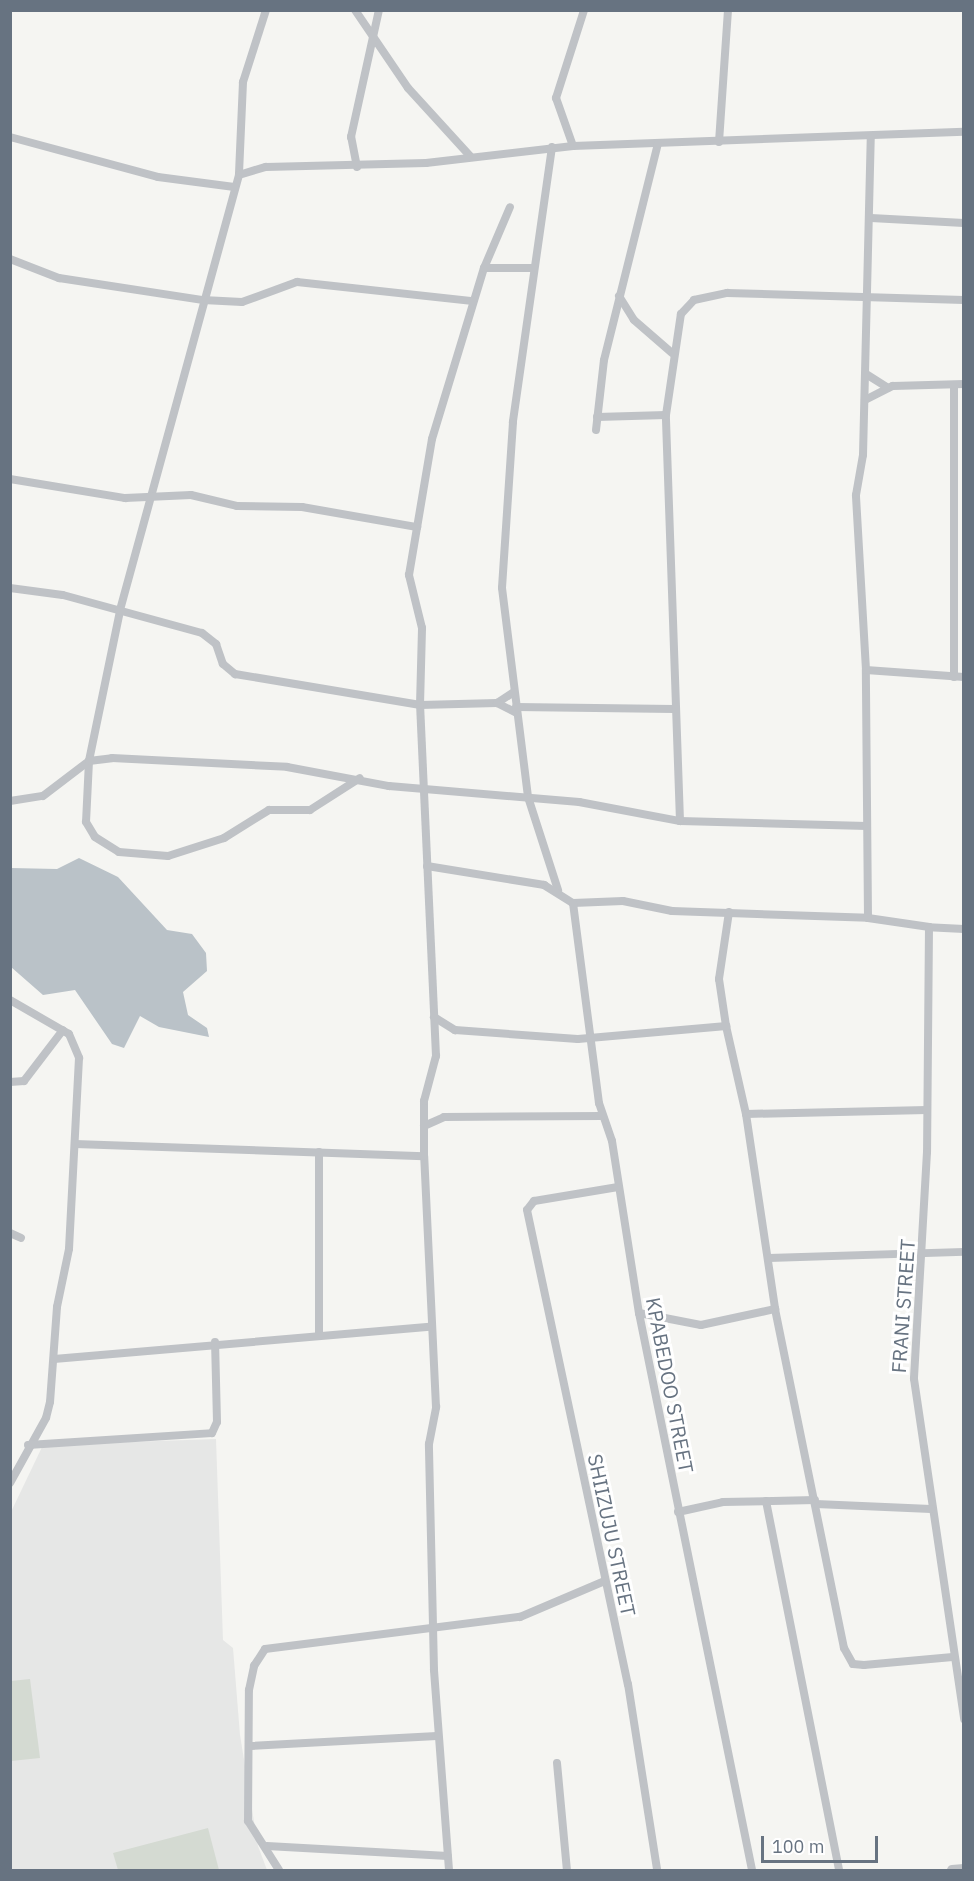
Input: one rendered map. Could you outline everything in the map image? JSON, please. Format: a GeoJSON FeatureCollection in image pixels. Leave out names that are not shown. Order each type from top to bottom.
{"type":"FeatureCollection","features":[{"type":"Feature","properties":{"kind":"street"},"geometry":{"type":"LineString","coordinates":[[266,10],[243,82],[239,175],[203,300],[120,612],[89,761],[86,822],[95,837],[119,852],[140,856],[201,849],[269,810],[310,810],[360,778]]}},
{"type":"Feature","properties":{"kind":"street"},"geometry":{"type":"LineString","coordinates":[[355,10],[373,33],[408,88],[470,156]]}},
{"type":"Feature","properties":{"kind":"street"},"geometry":{"type":"LineString","coordinates":[[357,167],[351,136],[379,10]]}},
{"type":"Feature","properties":{"kind":"street"},"geometry":{"type":"LineString","coordinates":[[573,146],[556,98],[584,10]]}},
{"type":"Feature","properties":{"kind":"street"},"geometry":{"type":"LineString","coordinates":[[719,142],[728,10]]}},
{"type":"Feature","properties":{"kind":"street"},"geometry":{"type":"LineString","coordinates":[[239,175],[266,167],[357,167],[552,147],[872,138],[963,132]]}},
{"type":"Feature","properties":{"kind":"street"},"geometry":{"type":"LineString","coordinates":[[10,137],[158,177],[234,187]]}},
{"type":"Feature","properties":{"kind":"street"},"geometry":{"type":"LineString","coordinates":[[868,918],[866,670],[856,495],[865,400],[872,138]]}},
{"type":"Feature","properties":{"kind":"street"},"geometry":{"type":"LineString","coordinates":[[596,430],[619,296],[658,144]]}},
{"type":"Feature","properties":{"kind":"street"},"geometry":{"type":"LineString","coordinates":[[552,147],[534,268],[503,542],[504,620],[528,797],[558,890]]}},
{"type":"Feature","properties":{"kind":"street"},"geometry":{"type":"LineString","coordinates":[[449,1870],[437,1736],[429,1438],[436,1407],[430,1327],[424,1156],[424,1101],[436,1065],[420,705],[422,628],[409,575],[432,439],[484,268],[510,207]]}},
{"type":"Feature","properties":{"kind":"street"},"geometry":{"type":"LineString","coordinates":[[871,218],[963,223]]}},
{"type":"Feature","properties":{"kind":"street"},"geometry":{"type":"LineString","coordinates":[[10,260],[60,278],[203,300],[242,302],[297,282],[473,301]]}},
{"type":"Feature","properties":{"kind":"street"},"geometry":{"type":"LineString","coordinates":[[484,268],[534,268]]}},
{"type":"Feature","properties":{"kind":"street"},"geometry":{"type":"LineString","coordinates":[[619,296],[634,320],[672,353]]}},
{"type":"Feature","properties":{"kind":"street"},"geometry":{"type":"LineString","coordinates":[[680,821],[674,709],[666,415],[672,353],[681,314],[704,296],[869,296],[963,300]]}},
{"type":"Feature","properties":{"kind":"street"},"geometry":{"type":"LineString","coordinates":[[866,374],[888,388]]}},
{"type":"Feature","properties":{"kind":"street"},"geometry":{"type":"LineString","coordinates":[[865,400],[888,388],[959,385],[959,677],[866,670]]}},
{"type":"Feature","properties":{"kind":"street"},"geometry":{"type":"LineString","coordinates":[[597,417],[666,415]]}},
{"type":"Feature","properties":{"kind":"street"},"geometry":{"type":"LineString","coordinates":[[10,479],[151,500],[191,495],[237,507],[302,507],[417,527]]}},
{"type":"Feature","properties":{"kind":"street"},"geometry":{"type":"LineString","coordinates":[[10,588],[202,633],[216,644],[225,668],[235,674],[420,705],[497,703],[516,710],[674,709]]}},
{"type":"Feature","properties":{"kind":"street"},"geometry":{"type":"LineString","coordinates":[[497,703],[514,692]]}},
{"type":"Feature","properties":{"kind":"street"},"geometry":{"type":"LineString","coordinates":[[10,801],[42,796],[89,761],[260,765],[360,778],[389,786],[528,797],[680,821],[867,826]]}},
{"type":"Feature","properties":{"kind":"street"},"geometry":{"type":"LineString","coordinates":[[427,866],[558,890],[573,903],[624,901],[672,911],[868,918],[929,927],[963,929]]}},
{"type":"Feature","properties":{"kind":"street","name":"KPABEDOO STREET"},"geometry":{"type":"LineString","coordinates":[[573,903],[602,1116],[618,1187],[639,1313],[678,1512],[752,1870]]}},
{"type":"Feature","properties":{"kind":"street"},"geometry":{"type":"LineString","coordinates":[[729,912],[719,980],[726,1026],[746,1114],[770,1258],[775,1309],[848,1659],[864,1665],[953,1658]]}},
{"type":"Feature","properties":{"kind":"street","name":"FRANI STREET"},"geometry":{"type":"LineString","coordinates":[[929,927],[927,1110],[922,1257],[914,1378],[931,1509],[963,1719]]}},
{"type":"Feature","properties":{"kind":"street"},"geometry":{"type":"LineString","coordinates":[[10,1000],[63,1030],[79,1058],[69,1249],[46,1418],[28,1444],[10,1483]]}},
{"type":"Feature","properties":{"kind":"street"},"geometry":{"type":"LineString","coordinates":[[434,1017],[455,1030],[593,1039],[726,1026]]}},
{"type":"Feature","properties":{"kind":"street"},"geometry":{"type":"LineString","coordinates":[[10,1082],[24,1082],[63,1030]]}},
{"type":"Feature","properties":{"kind":"street"},"geometry":{"type":"LineString","coordinates":[[746,1114],[927,1110]]}},
{"type":"Feature","properties":{"kind":"street"},"geometry":{"type":"LineString","coordinates":[[424,1126],[444,1117],[602,1116]]}},
{"type":"Feature","properties":{"kind":"street"},"geometry":{"type":"LineString","coordinates":[[75,1144],[424,1156]]}},
{"type":"Feature","properties":{"kind":"street"},"geometry":{"type":"LineString","coordinates":[[319,1152],[319,1336]]}},
{"type":"Feature","properties":{"kind":"street","name":"SHIIZUJU STREET"},"geometry":{"type":"LineString","coordinates":[[618,1187],[534,1201],[527,1207],[605,1581],[657,1870]]}},
{"type":"Feature","properties":{"kind":"street"},"geometry":{"type":"LineString","coordinates":[[10,1233],[21,1238]]}},
{"type":"Feature","properties":{"kind":"street"},"geometry":{"type":"LineString","coordinates":[[770,1258],[922,1257],[963,1252]]}},
{"type":"Feature","properties":{"kind":"street"},"geometry":{"type":"LineString","coordinates":[[639,1313],[701,1325],[775,1309]]}},
{"type":"Feature","properties":{"kind":"street"},"geometry":{"type":"LineString","coordinates":[[54,1359],[214,1342],[430,1327]]}},
{"type":"Feature","properties":{"kind":"street"},"geometry":{"type":"LineString","coordinates":[[28,1444],[212,1433],[217,1422],[214,1342]]}},
{"type":"Feature","properties":{"kind":"street"},"geometry":{"type":"LineString","coordinates":[[678,1512],[715,1503],[766,1502],[816,1502],[931,1509]]}},
{"type":"Feature","properties":{"kind":"street"},"geometry":{"type":"LineString","coordinates":[[766,1502],[839,1870]]}},
{"type":"Feature","properties":{"kind":"street"},"geometry":{"type":"LineString","coordinates":[[279,1870],[267,1846],[249,1827],[251,1746],[249,1690],[265,1649],[434,1631],[520,1617],[605,1581]]}},
{"type":"Feature","properties":{"kind":"street"},"geometry":{"type":"LineString","coordinates":[[251,1746],[437,1736]]}},
{"type":"Feature","properties":{"kind":"street"},"geometry":{"type":"LineString","coordinates":[[557,1763],[567,1870]]}},
{"type":"Feature","properties":{"kind":"street"},"geometry":{"type":"LineString","coordinates":[[267,1846],[448,1856]]}},
{"type":"Feature","properties":{"kind":"street"},"geometry":{"type":"LineString","coordinates":[[952,1870],[963,1869]]}},
{"type":"Feature","properties":{"kind":"shaded area"},"geometry":{"type":"Polygon","coordinates":[[[79,858],[118,877],[167,930],[192,934],[206,953],[207,971],[183,992],[188,1015],[207,1028],[209,1037],[159,1027],[140,1016],[124,1048],[112,1044],[75,990],[43,995],[11,967],[11,868],[57,869],[79,858]]]}},
{"type":"Feature","properties":{"kind":"shaded area"},"geometry":{"type":"Polygon","coordinates":[[[216,1439],[223,1640],[233,1648],[240,1735],[258,1846],[267,1870],[11,1870],[10,1514],[43,1445],[216,1439]]]}},
{"type":"Feature","properties":{"kind":"shaded area"},"geometry":{"type":"Polygon","coordinates":[[[30,1679],[40,1758],[11,1761],[11,1681],[30,1679]]]}},
{"type":"Feature","properties":{"kind":"shaded area"},"geometry":{"type":"Polygon","coordinates":[[[208,1828],[219,1870],[118,1870],[113,1853],[208,1828]]]}}]}
